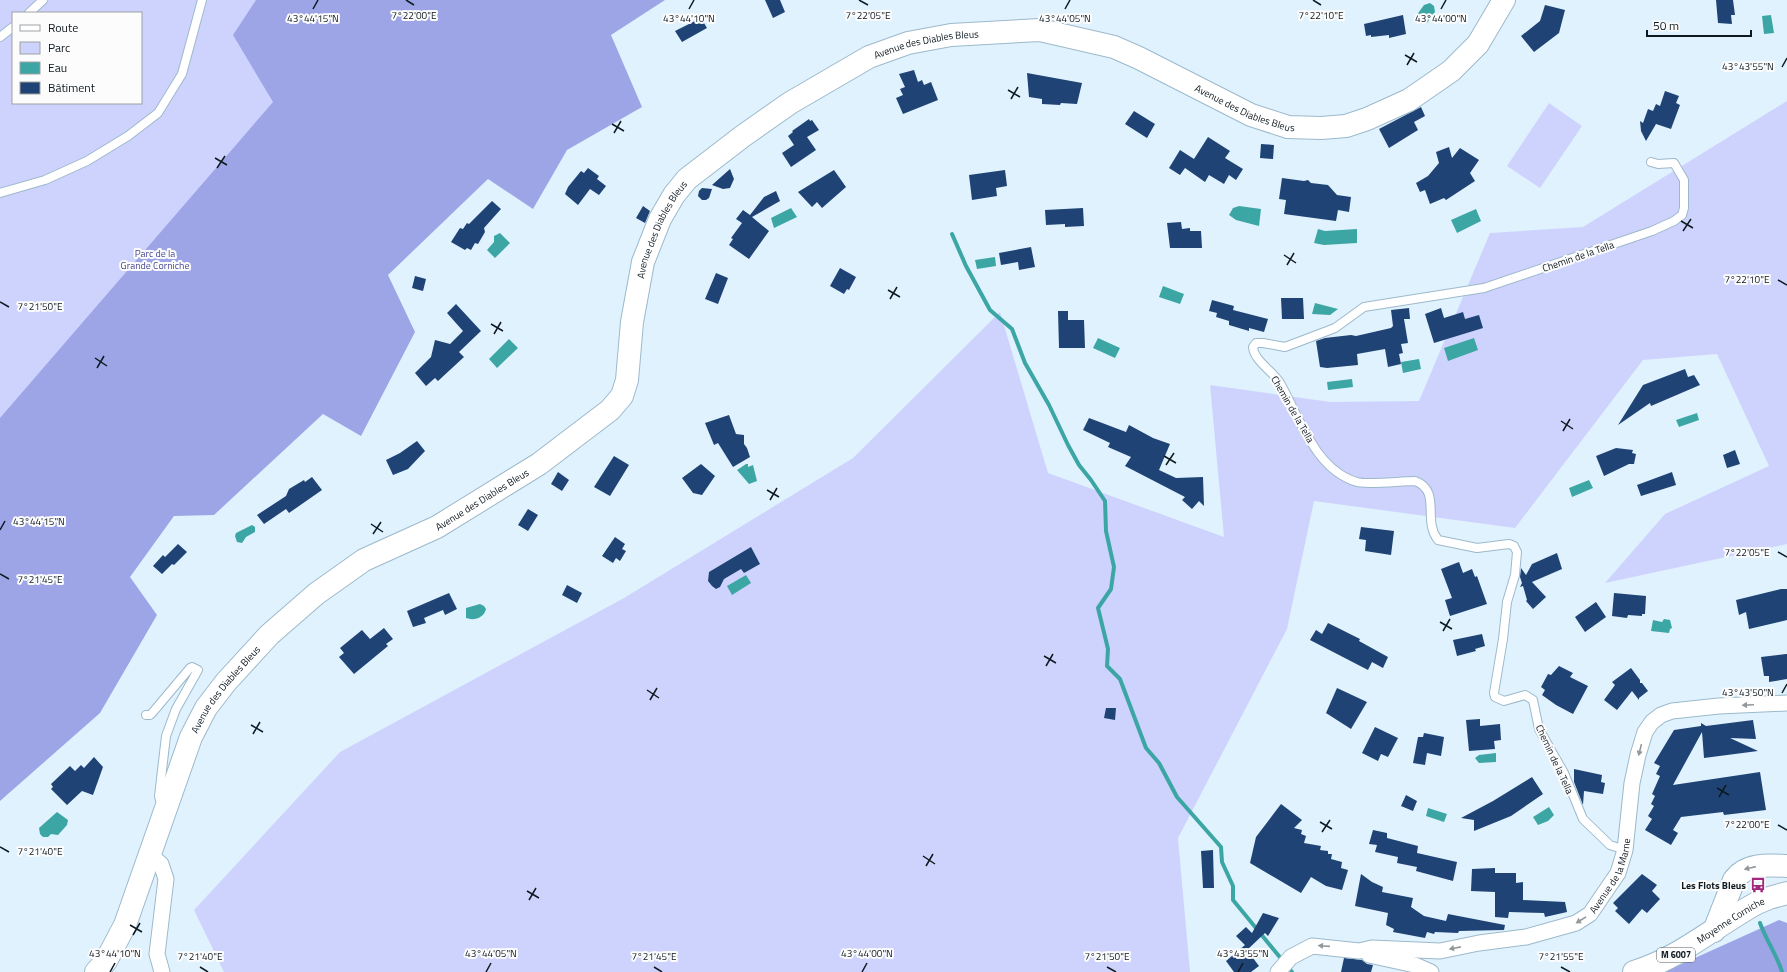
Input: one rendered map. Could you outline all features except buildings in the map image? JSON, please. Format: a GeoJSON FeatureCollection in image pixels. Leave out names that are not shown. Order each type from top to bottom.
{"type":"FeatureCollection","features":[{"type":"Feature","properties":{"kind":"main road","name":"Avenue des Diables Bleus"},"geometry":{"type":"LineString","coordinates":[[96,972],[106,961],[125,925],[191,737],[206,708],[226,682],[269,635],[316,594],[364,560],[437,527],[464,511],[539,464],[610,410],[622,396],[627,380],[632,322],[643,262],[660,219],[674,195],[687,179],[703,165],[790,103],[869,57],[908,43],[958,34],[1040,30],[1114,47],[1139,58],[1251,115],[1288,127],[1321,128],[1346,126],[1367,119],[1409,100],[1451,71],[1478,44],[1504,0]]}},
{"type":"Feature","properties":{"kind":"main road"},"geometry":{"type":"LineString","coordinates":[[1714,931],[1734,880],[1744,869],[1767,865],[1787,866]]}},
{"type":"Feature","properties":{"kind":"main road","name":"Moyenne Corniche"},"geometry":{"type":"LineString","coordinates":[[1634,972],[1663,962],[1748,908],[1769,898],[1787,893]]}},
{"type":"Feature","properties":{"kind":"main road"},"geometry":{"type":"LineString","coordinates":[[1729,895],[1738,904],[1748,908]]}},
{"type":"Feature","properties":{"kind":"street","name":"Avenue de la Marne"},"geometry":{"type":"LineString","coordinates":[[1280,970],[1291,957],[1312,946],[1359,951],[1372,948],[1440,951],[1539,934],[1576,923],[1590,914],[1618,873],[1625,850],[1634,776],[1642,741],[1648,726],[1661,716],[1672,711],[1719,706],[1787,703]]}},
{"type":"Feature","properties":{"kind":"street"},"geometry":{"type":"LineString","coordinates":[[149,854],[161,864],[166,879],[157,954],[162,972]]}},
{"type":"Feature","properties":{"kind":"street"},"geometry":{"type":"LineString","coordinates":[[1359,951],[1371,956],[1415,965],[1431,972]]}},
{"type":"Feature","properties":{"kind":"lane"},"geometry":{"type":"LineString","coordinates":[[30,12],[43,0]]}},
{"type":"Feature","properties":{"kind":"lane"},"geometry":{"type":"LineString","coordinates":[[0,193],[45,180],[87,161],[128,136],[158,113],[182,74],[202,0]]}},
{"type":"Feature","properties":{"kind":"lane"},"geometry":{"type":"LineString","coordinates":[[0,37],[12,28]]}},
{"type":"Feature","properties":{"kind":"lane","name":"Chemin de la Tella"},"geometry":{"type":"LineString","coordinates":[[1625,850],[1610,845],[1583,819],[1564,774],[1539,729],[1533,700],[1525,695],[1520,695],[1504,701],[1495,697],[1494,693],[1503,639],[1507,602],[1515,575],[1516,548],[1512,544],[1477,548],[1438,540],[1431,527],[1428,492],[1426,487],[1421,483],[1415,481],[1358,482],[1335,470],[1308,438],[1280,384],[1255,355],[1253,347],[1256,343],[1285,347],[1335,328],[1364,307],[1484,288],[1667,225],[1682,215],[1685,199],[1684,180],[1674,163],[1658,164],[1651,162]]}},
{"type":"Feature","properties":{"kind":"lane"},"geometry":{"type":"LineString","coordinates":[[146,715],[150,715],[153,712],[190,668],[192,667],[198,670],[176,709],[166,736],[159,796],[163,815]]}},
{"type":"Feature","properties":{"kind":"green space","name":"Parc de la Grande Corniche"},"geometry":{"type":"Polygon","coordinates":[[[0,0],[639,0],[71,611],[0,767],[0,0]]]}},
{"type":"Feature","properties":{"kind":"green space","name":"Parc de la Grande Corniche"},"geometry":{"type":"Polygon","coordinates":[[[256,0],[665,0],[611,35],[642,107],[567,150],[533,209],[488,179],[388,275],[415,332],[361,436],[323,414],[214,515],[174,516],[130,577],[157,615],[100,713],[0,801],[0,418],[273,102],[233,35],[256,0]]]}},
{"type":"Feature","properties":{"kind":"green space"},"geometry":{"type":"Polygon","coordinates":[[[1787,101],[1787,544],[1605,583],[1665,514],[1769,466],[1717,354],[1643,360],[1515,528],[1314,501],[1287,629],[1178,838],[1190,972],[224,972],[194,910],[340,752],[624,598],[853,458],[1000,312],[1048,473],[1224,537],[1210,385],[1330,402],[1419,401],[1490,233],[1583,227],[1787,101]]]}},
{"type":"Feature","properties":{"kind":"green space"},"geometry":{"type":"Polygon","coordinates":[[[1549,103],[1582,126],[1540,188],[1507,166],[1549,103]]]}},
{"type":"Feature","properties":{"kind":"green space"},"geometry":{"type":"Polygon","coordinates":[[[1779,920],[1787,923],[1787,972],[1664,972],[1779,920]]]}},
{"type":"Feature","properties":{"kind":"water"},"geometry":{"type":"Polygon","coordinates":[[[1430,3],[1434,6],[1435,12],[1427,23],[1419,24],[1416,16],[1424,5],[1430,3]]]}},
{"type":"Feature","properties":{"kind":"water"},"geometry":{"type":"Polygon","coordinates":[[[1771,15],[1774,33],[1764,34],[1762,16],[1771,15]]]}},
{"type":"Feature","properties":{"kind":"water"},"geometry":{"type":"Polygon","coordinates":[[[1239,206],[1261,209],[1259,226],[1236,220],[1229,215],[1233,208],[1239,206]]]}},
{"type":"Feature","properties":{"kind":"water"},"geometry":{"type":"Polygon","coordinates":[[[791,208],[797,217],[774,228],[771,218],[791,208]]]}},
{"type":"Feature","properties":{"kind":"water"},"geometry":{"type":"Polygon","coordinates":[[[1476,209],[1481,221],[1457,233],[1451,220],[1476,209]]]}},
{"type":"Feature","properties":{"kind":"water"},"geometry":{"type":"Polygon","coordinates":[[[1318,229],[1325,231],[1357,229],[1357,243],[1324,245],[1314,243],[1318,229]]]}},
{"type":"Feature","properties":{"kind":"water"},"geometry":{"type":"Polygon","coordinates":[[[500,233],[510,243],[495,258],[487,250],[494,242],[494,236],[500,233]]]}},
{"type":"Feature","properties":{"kind":"water"},"geometry":{"type":"Polygon","coordinates":[[[995,257],[996,266],[977,269],[975,260],[995,257]]]}},
{"type":"Feature","properties":{"kind":"water"},"geometry":{"type":"Polygon","coordinates":[[[1163,286],[1184,294],[1180,304],[1159,297],[1163,286]]]}},
{"type":"Feature","properties":{"kind":"water"},"geometry":{"type":"Polygon","coordinates":[[[1315,303],[1338,309],[1330,315],[1312,314],[1315,303]]]}},
{"type":"Feature","properties":{"kind":"water"},"geometry":{"type":"Polygon","coordinates":[[[1098,338],[1120,348],[1115,358],[1093,348],[1098,338]]]}},
{"type":"Feature","properties":{"kind":"water"},"geometry":{"type":"Polygon","coordinates":[[[1474,338],[1478,350],[1448,361],[1444,348],[1474,338]]]}},
{"type":"Feature","properties":{"kind":"water"},"geometry":{"type":"Polygon","coordinates":[[[509,339],[518,348],[497,368],[489,359],[509,339]]]}},
{"type":"Feature","properties":{"kind":"water"},"geometry":{"type":"Polygon","coordinates":[[[1419,359],[1421,369],[1403,373],[1401,362],[1419,359]]]}},
{"type":"Feature","properties":{"kind":"water"},"geometry":{"type":"Polygon","coordinates":[[[1352,379],[1353,387],[1328,390],[1327,382],[1352,379]]]}},
{"type":"Feature","properties":{"kind":"water"},"geometry":{"type":"Polygon","coordinates":[[[1697,413],[1699,420],[1679,427],[1676,420],[1697,413]]]}},
{"type":"Feature","properties":{"kind":"water"},"geometry":{"type":"Polygon","coordinates":[[[748,464],[748,467],[753,465],[757,481],[749,484],[737,470],[748,464]]]}},
{"type":"Feature","properties":{"kind":"water"},"geometry":{"type":"Polygon","coordinates":[[[1589,480],[1593,488],[1572,497],[1569,488],[1589,480]]]}},
{"type":"Feature","properties":{"kind":"water"},"geometry":{"type":"Polygon","coordinates":[[[252,525],[255,527],[255,532],[246,537],[242,543],[237,542],[235,536],[236,533],[252,525]]]}},
{"type":"Feature","properties":{"kind":"water"},"geometry":{"type":"Polygon","coordinates":[[[746,575],[751,583],[732,595],[727,586],[746,575]]]}},
{"type":"Feature","properties":{"kind":"water"},"geometry":{"type":"Polygon","coordinates":[[[480,604],[486,609],[481,617],[475,619],[466,618],[466,608],[480,604]]]}},
{"type":"Feature","properties":{"kind":"water"},"geometry":{"type":"Polygon","coordinates":[[[1664,619],[1670,620],[1672,628],[1670,629],[1669,633],[1651,631],[1653,620],[1662,622],[1664,619]]]}},
{"type":"Feature","properties":{"kind":"water"},"geometry":{"type":"Polygon","coordinates":[[[1496,753],[1496,762],[1479,763],[1475,758],[1479,755],[1496,753]]]}},
{"type":"Feature","properties":{"kind":"water"},"geometry":{"type":"Polygon","coordinates":[[[1549,807],[1554,815],[1548,821],[1538,825],[1533,817],[1549,807]]]}},
{"type":"Feature","properties":{"kind":"water"},"geometry":{"type":"Polygon","coordinates":[[[1428,808],[1447,814],[1444,822],[1426,816],[1428,808]]]}},
{"type":"Feature","properties":{"kind":"water"},"geometry":{"type":"Polygon","coordinates":[[[57,812],[68,820],[67,825],[58,835],[51,834],[48,837],[43,837],[40,834],[39,828],[57,812]]]}},
{"type":"Feature","properties":{"kind":"waterway"},"geometry":{"type":"LineString","coordinates":[[952,234],[966,266],[990,310],[1012,329],[1025,363],[1049,405],[1068,445],[1079,465],[1105,501],[1106,531],[1114,567],[1111,589],[1098,608],[1108,649],[1107,666],[1120,679],[1146,748],[1159,763],[1177,797],[1221,847],[1222,862],[1233,886],[1233,900],[1292,972]]}},
{"type":"Feature","properties":{"kind":"waterway"},"geometry":{"type":"LineString","coordinates":[[1760,923],[1782,972]]}},
{"type":"Feature","properties":{"kind":"place","name":"Les Flots Bleus"},"geometry":{"type":"Point","coordinates":[1758,885]}}]}
